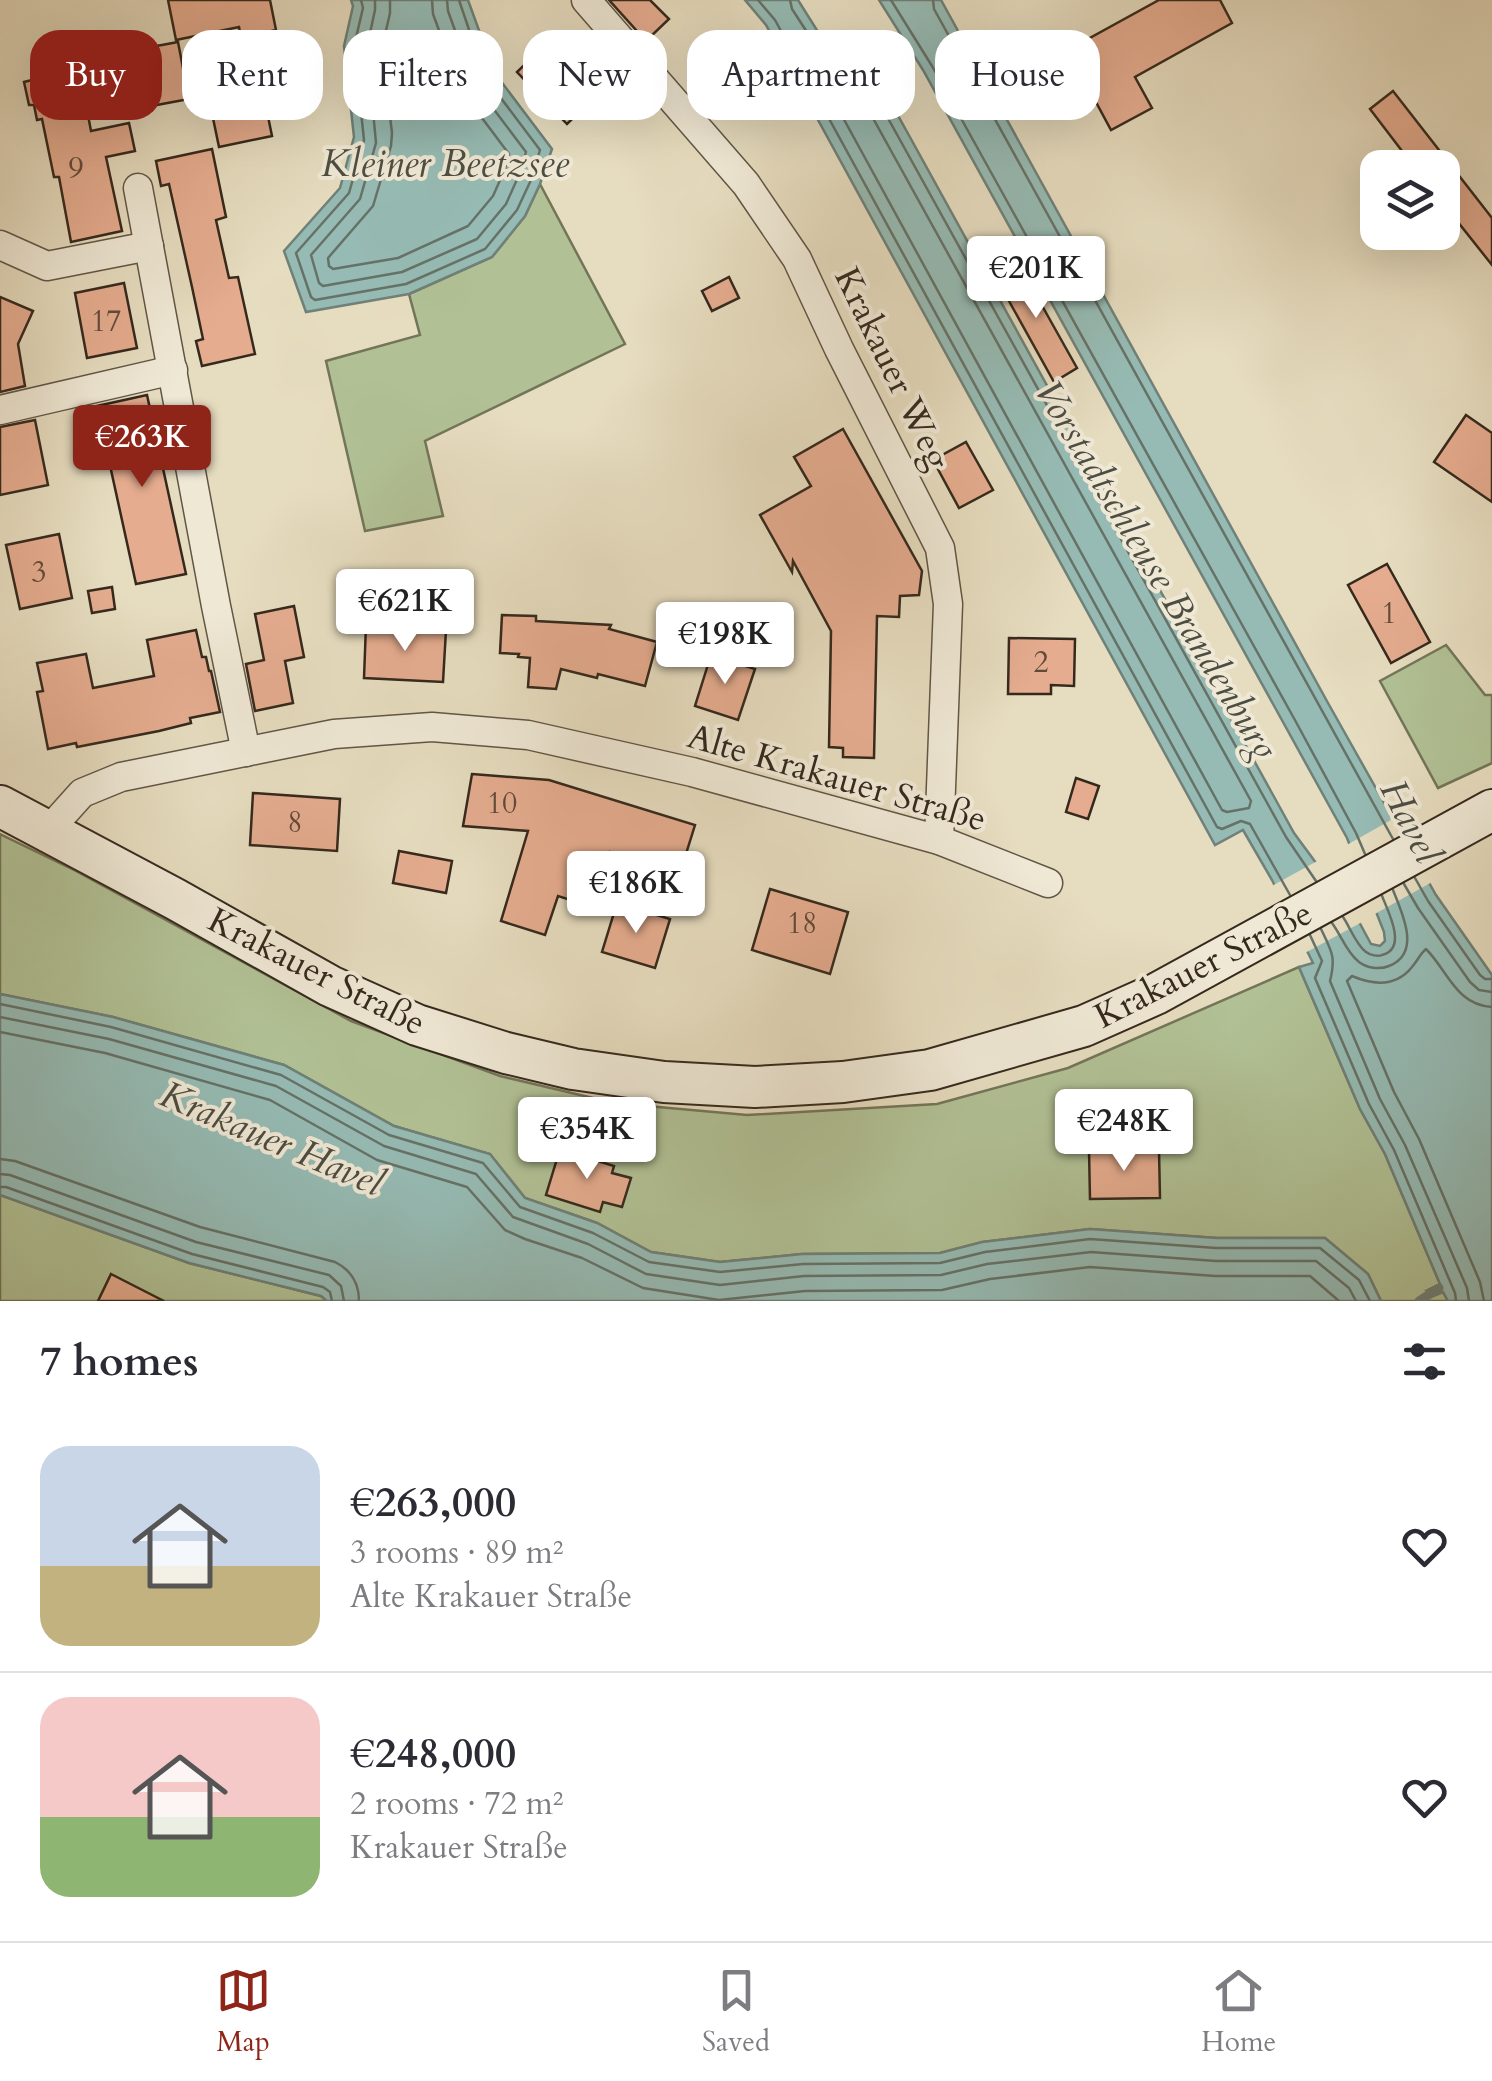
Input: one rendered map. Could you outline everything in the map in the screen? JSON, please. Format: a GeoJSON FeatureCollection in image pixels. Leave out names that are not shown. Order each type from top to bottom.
{"type":"FeatureCollection","features":[{"type":"Feature","properties":{"kind":"main road","name":"Krakauer Straße"},"geometry":{"type":"LineString","coordinates":[[0,806],[176,898],[330,986],[417,1025],[573,1069],[664,1082],[755,1087],[843,1082],[930,1070],[1084,1026],[1156,994],[1486,813]]}},
{"type":"Feature","properties":{"kind":"street","name":"Krakauer Weg"},"geometry":{"type":"LineString","coordinates":[[586,0],[746,184],[798,259],[940,548],[948,604],[938,840]]}},
{"type":"Feature","properties":{"kind":"street"},"geometry":{"type":"LineString","coordinates":[[138,188],[246,752]]}},
{"type":"Feature","properties":{"kind":"street"},"geometry":{"type":"LineString","coordinates":[[0,245],[47,266],[148,246]]}},
{"type":"Feature","properties":{"kind":"street"},"geometry":{"type":"LineString","coordinates":[[0,410],[173,370]]}},
{"type":"Feature","properties":{"kind":"street","name":"Alte Krakauer Straße"},"geometry":{"type":"LineString","coordinates":[[47,832],[82,793],[121,777],[334,734],[432,728],[528,735],[692,772],[938,840],[1048,884]]}},
{"type":"Feature","properties":{"kind":"green space"},"geometry":{"type":"Polygon","coordinates":[[[540,184],[625,344],[425,441],[443,516],[365,531],[326,361],[420,335],[409,294],[492,257],[525,216],[540,184]]]}},
{"type":"Feature","properties":{"kind":"green space"},"geometry":{"type":"Polygon","coordinates":[[[1446,645],[1485,695],[1492,695],[1492,763],[1438,788],[1380,681],[1446,645]]]}},
{"type":"Feature","properties":{"kind":"green space"},"geometry":{"type":"Polygon","coordinates":[[[0,834],[76,871],[351,1021],[500,1076],[614,1103],[747,1115],[937,1104],[1068,1068],[1299,967],[1440,1284],[1428,1290],[1443,1292],[1448,1301],[1381,1301],[1368,1274],[1325,1238],[1217,1238],[1090,1229],[983,1242],[940,1253],[802,1254],[720,1262],[651,1252],[597,1223],[525,1198],[490,1154],[394,1126],[284,1065],[113,1017],[0,994],[0,834]]]}},
{"type":"Feature","properties":{"kind":"green space"},"geometry":{"type":"Polygon","coordinates":[[[0,1195],[189,1263],[321,1296],[327,1301],[0,1301],[0,1195]]]}},
{"type":"Feature","properties":{"kind":"water","name":"Kleiner Beetzsee"},"geometry":{"type":"Polygon","coordinates":[[[351,0],[468,0],[479,30],[348,30],[351,0]]]}},
{"type":"Feature","properties":{"kind":"water"},"geometry":{"type":"Polygon","coordinates":[[[745,0],[798,0],[817,30],[769,30],[745,0]]]}},
{"type":"Feature","properties":{"kind":"water"},"geometry":{"type":"Polygon","coordinates":[[[879,0],[941,0],[958,30],[935,30],[935,92],[915,57],[915,30],[898,30],[879,0]]]}},
{"type":"Feature","properties":{"kind":"water","name":"Kleiner Beetzsee"},"geometry":{"type":"Polygon","coordinates":[[[503,84],[523,110],[523,120],[530,120],[552,149],[525,216],[492,257],[409,294],[306,312],[284,251],[340,188],[354,137],[352,120],[503,120],[503,84]]]}},
{"type":"Feature","properties":{"kind":"water"},"geometry":{"type":"Polygon","coordinates":[[[818,120],[900,120],[1294,833],[1371,944],[1380,946],[1385,941],[1384,932],[1347,838],[951,120],[1007,120],[1436,895],[1492,975],[1492,1301],[1448,1301],[1443,1292],[1431,1297],[1428,1290],[1440,1284],[1299,967],[1313,963],[1243,830],[1215,845],[818,120]]]}},
{"type":"Feature","properties":{"kind":"water","name":"Krakauer Havel"},"geometry":{"type":"Polygon","coordinates":[[[0,994],[113,1017],[284,1065],[394,1126],[490,1154],[525,1198],[597,1223],[651,1252],[720,1262],[802,1254],[940,1253],[982,1242],[1090,1229],[1217,1238],[1325,1238],[1368,1274],[1381,1301],[327,1301],[321,1296],[189,1263],[0,1195],[0,994]]]}},
{"type":"Feature","properties":{"kind":"pier"},"geometry":{"type":"Polygon","coordinates":[[[1398,816],[1434,881],[1373,915],[1345,846],[1398,816]]]}},
{"type":"Feature","properties":{"kind":"pier"},"geometry":{"type":"Polygon","coordinates":[[[1319,860],[1364,921],[1303,954],[1270,887],[1319,860]]]}},
{"type":"Feature","properties":{"kind":"building"},"geometry":{"type":"Polygon","coordinates":[[[168,0],[270,0],[276,30],[182,30],[182,39],[176,40],[168,0]]]}},
{"type":"Feature","properties":{"kind":"building"},"geometry":{"type":"Polygon","coordinates":[[[609,0],[650,0],[669,19],[658,30],[636,30],[609,0]]]}},
{"type":"Feature","properties":{"kind":"building"},"geometry":{"type":"Polygon","coordinates":[[[1159,0],[1220,0],[1232,23],[1135,77],[1152,108],[1111,130],[1100,110],[1100,32],[1159,0]]]}},
{"type":"Feature","properties":{"kind":"building"},"geometry":{"type":"Polygon","coordinates":[[[178,42],[182,100],[162,104],[162,45],[178,42]]]}},
{"type":"Feature","properties":{"kind":"building"},"geometry":{"type":"Polygon","coordinates":[[[30,80],[30,105],[29,105],[24,82],[30,80]]]}},
{"type":"Feature","properties":{"kind":"building"},"geometry":{"type":"Polygon","coordinates":[[[1393,91],[1439,150],[1401,150],[1370,109],[1393,91]]]}},
{"type":"Feature","properties":{"kind":"building"},"geometry":{"type":"Polygon","coordinates":[[[42,120],[89,120],[91,131],[129,123],[135,151],[106,157],[122,231],[71,242],[59,177],[54,177],[42,120]]]}},
{"type":"Feature","properties":{"kind":"building"},"geometry":{"type":"Polygon","coordinates":[[[213,120],[269,120],[272,136],[219,147],[213,120]]]}},
{"type":"Feature","properties":{"kind":"building"},"geometry":{"type":"Polygon","coordinates":[[[212,149],[226,217],[216,220],[229,278],[238,277],[255,354],[202,366],[196,341],[203,339],[169,184],[161,186],[156,161],[212,149]]]}},
{"type":"Feature","properties":{"kind":"building"},"geometry":{"type":"Polygon","coordinates":[[[1460,177],[1492,218],[1492,265],[1460,225],[1460,177]]]}},
{"type":"Feature","properties":{"kind":"building"},"geometry":{"type":"Polygon","coordinates":[[[1017,261],[1077,368],[1054,382],[994,274],[1017,261]]]}},
{"type":"Feature","properties":{"kind":"building"},"geometry":{"type":"Polygon","coordinates":[[[729,277],[739,298],[712,311],[702,291],[729,277]]]}},
{"type":"Feature","properties":{"kind":"building"},"geometry":{"type":"Polygon","coordinates":[[[124,283],[137,348],[87,358],[75,293],[124,283]]]}},
{"type":"Feature","properties":{"kind":"building"},"geometry":{"type":"Polygon","coordinates":[[[0,297],[33,311],[18,344],[25,386],[0,392],[0,297]]]}},
{"type":"Feature","properties":{"kind":"building"},"geometry":{"type":"Polygon","coordinates":[[[147,395],[186,574],[136,584],[97,406],[147,395]]]}},
{"type":"Feature","properties":{"kind":"building"},"geometry":{"type":"Polygon","coordinates":[[[1466,415],[1492,433],[1492,502],[1434,462],[1466,415]]]}},
{"type":"Feature","properties":{"kind":"building"},"geometry":{"type":"Polygon","coordinates":[[[35,420],[48,485],[0,495],[0,427],[35,420]]]}},
{"type":"Feature","properties":{"kind":"building"},"geometry":{"type":"Polygon","coordinates":[[[843,429],[922,571],[919,595],[900,596],[899,617],[877,616],[874,758],[843,757],[843,748],[829,747],[831,631],[793,561],[792,572],[760,515],[811,486],[794,457],[843,429]]]}},
{"type":"Feature","properties":{"kind":"building"},"geometry":{"type":"Polygon","coordinates":[[[966,442],[993,490],[959,508],[933,460],[966,442]]]}},
{"type":"Feature","properties":{"kind":"building"},"geometry":{"type":"Polygon","coordinates":[[[59,534],[72,598],[20,609],[6,545],[59,534]]]}},
{"type":"Feature","properties":{"kind":"building"},"geometry":{"type":"Polygon","coordinates":[[[1387,564],[1430,642],[1391,663],[1348,585],[1387,564]]]}},
{"type":"Feature","properties":{"kind":"building"},"geometry":{"type":"Polygon","coordinates":[[[112,587],[115,609],[92,613],[88,591],[112,587]]]}},
{"type":"Feature","properties":{"kind":"building"},"geometry":{"type":"Polygon","coordinates":[[[294,606],[304,657],[285,661],[293,703],[255,711],[246,664],[264,660],[255,614],[294,606]]]}},
{"type":"Feature","properties":{"kind":"building"},"geometry":{"type":"Polygon","coordinates":[[[502,615],[611,625],[609,629],[657,642],[645,686],[561,669],[556,689],[528,687],[530,658],[500,653],[502,615]]]}},
{"type":"Feature","properties":{"kind":"building"},"geometry":{"type":"Polygon","coordinates":[[[366,625],[446,630],[443,682],[364,678],[366,625]]]}},
{"type":"Feature","properties":{"kind":"building"},"geometry":{"type":"Polygon","coordinates":[[[196,630],[220,712],[190,718],[191,723],[159,731],[48,749],[37,692],[43,691],[37,663],[86,654],[93,688],[154,676],[147,640],[196,630]]]}},
{"type":"Feature","properties":{"kind":"building"},"geometry":{"type":"Polygon","coordinates":[[[1009,638],[1075,639],[1074,686],[1051,685],[1051,694],[1008,694],[1009,638]]]}},
{"type":"Feature","properties":{"kind":"building"},"geometry":{"type":"Polygon","coordinates":[[[711,655],[755,669],[738,720],[695,706],[711,655]]]}},
{"type":"Feature","properties":{"kind":"building"},"geometry":{"type":"Polygon","coordinates":[[[472,774],[549,780],[695,825],[680,873],[610,852],[593,907],[558,896],[545,935],[501,921],[528,831],[463,826],[472,774]]]}},
{"type":"Feature","properties":{"kind":"building"},"geometry":{"type":"Polygon","coordinates":[[[1076,778],[1099,786],[1088,819],[1066,812],[1076,778]]]}},
{"type":"Feature","properties":{"kind":"building"},"geometry":{"type":"Polygon","coordinates":[[[253,793],[340,799],[337,851],[250,845],[253,793]]]}},
{"type":"Feature","properties":{"kind":"building"},"geometry":{"type":"Polygon","coordinates":[[[399,851],[452,861],[446,893],[393,883],[399,851]]]}},
{"type":"Feature","properties":{"kind":"building"},"geometry":{"type":"Polygon","coordinates":[[[770,889],[848,912],[830,974],[752,950],[770,889]]]}},
{"type":"Feature","properties":{"kind":"building"},"geometry":{"type":"Polygon","coordinates":[[[617,903],[670,919],[655,968],[602,952],[617,903]]]}},
{"type":"Feature","properties":{"kind":"building"},"geometry":{"type":"Polygon","coordinates":[[[560,1149],[614,1166],[612,1173],[631,1178],[622,1207],[603,1202],[600,1212],[546,1195],[560,1149]]]}},
{"type":"Feature","properties":{"kind":"building"},"geometry":{"type":"Polygon","coordinates":[[[1089,1150],[1159,1150],[1160,1198],[1090,1199],[1089,1150]]]}},
{"type":"Feature","properties":{"kind":"building"},"geometry":{"type":"Polygon","coordinates":[[[111,1274],[164,1301],[98,1301],[111,1274]]]}},
{"type":"Feature","properties":{"kind":"waterway"},"geometry":{"type":"LineString","coordinates":[[1419,1301],[1439,1288]]}},
{"type":"Feature","properties":{"kind":"water label","name":"Vorstadtschleuse Brandenburg"},"geometry":{"type":"Point","coordinates":[1157,569]}},
{"type":"Feature","properties":{"kind":"water label","name":"Havel"},"geometry":{"type":"Point","coordinates":[1411,821]}}]}
